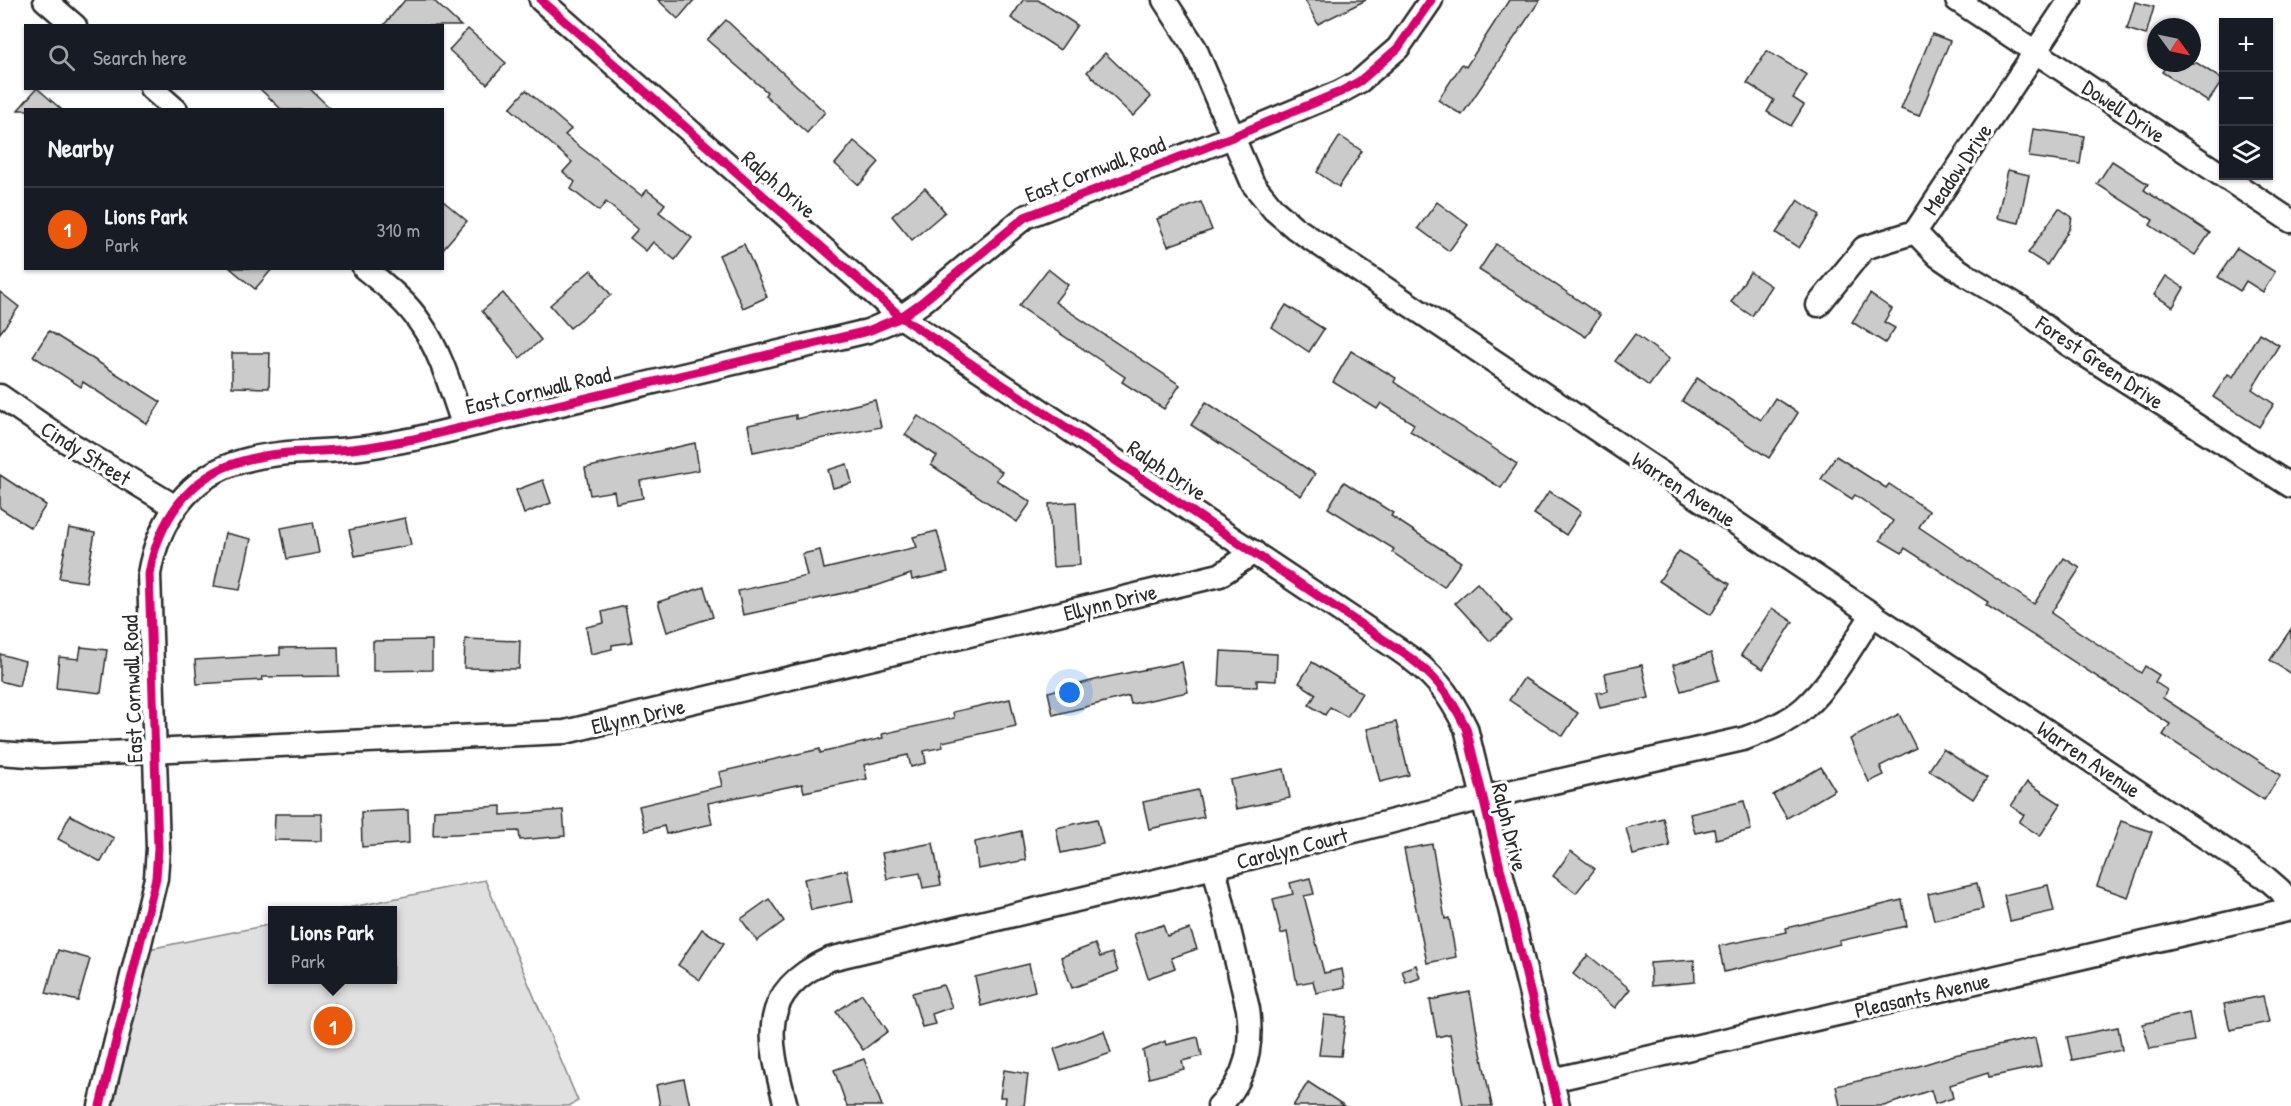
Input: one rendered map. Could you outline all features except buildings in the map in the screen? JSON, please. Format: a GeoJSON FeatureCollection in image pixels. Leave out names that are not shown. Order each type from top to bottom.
{"type":"FeatureCollection","features":[{"type":"Feature","properties":{"kind":"street"},"geometry":{"type":"LineString","coordinates":[[45,0],[73,24]]}},
{"type":"Feature","properties":{"kind":"street","name":"Ralph Drive"},"geometry":{"type":"LineString","coordinates":[[541,0],[901,317],[1254,552],[1434,676],[1447,692],[1466,728],[1558,1106]]}},
{"type":"Feature","properties":{"kind":"street","name":"Warren Avenue"},"geometry":{"type":"LineString","coordinates":[[1164,0],[1195,48],[1239,156],[1262,198],[1294,228],[2265,877],[2291,904]]}},
{"type":"Feature","properties":{"kind":"street","name":"East Cornwall Road"},"geometry":{"type":"LineString","coordinates":[[100,1106],[156,878],[158,848],[149,574],[157,539],[174,506],[208,476],[242,460],[361,448],[464,427],[868,331],[901,317],[1025,217],[1232,137],[1340,92],[1372,73],[1403,41],[1431,0]]}},
{"type":"Feature","properties":{"kind":"street","name":"Dowell Drive"},"geometry":{"type":"LineString","coordinates":[[1958,0],[2291,221]]}},
{"type":"Feature","properties":{"kind":"street","name":"Meadow Drive"},"geometry":{"type":"LineString","coordinates":[[1818,304],[1864,248],[1915,232],[2070,0]]}},
{"type":"Feature","properties":{"kind":"street"},"geometry":{"type":"LineString","coordinates":[[153,90],[174,108]]}},
{"type":"Feature","properties":{"kind":"street","name":"Forest Green Drive"},"geometry":{"type":"LineString","coordinates":[[1915,232],[1938,256],[2020,306],[2068,344],[2291,486]]}},
{"type":"Feature","properties":{"kind":"street"},"geometry":{"type":"LineString","coordinates":[[366,270],[407,306],[422,324],[436,349],[464,427]]}},
{"type":"Feature","properties":{"kind":"street","name":"Cindy Street"},"geometry":{"type":"LineString","coordinates":[[0,396],[61,438],[174,506]]}},
{"type":"Feature","properties":{"kind":"street","name":"Ellynn Drive"},"geometry":{"type":"LineString","coordinates":[[0,753],[42,756],[566,732],[1220,575],[1254,552]]}},
{"type":"Feature","properties":{"kind":"street","name":"Carolyn Court"},"geometry":{"type":"LineString","coordinates":[[786,1106],[772,1051],[772,1025],[778,1005],[788,988],[813,967],[840,956],[1214,867],[1482,798],[1743,739],[1769,730],[1804,707],[1821,690],[1873,614]]}},
{"type":"Feature","properties":{"kind":"street"},"geometry":{"type":"LineString","coordinates":[[1214,867],[1248,1009],[1251,1032],[1245,1069],[1228,1098],[1219,1106]]}},
{"type":"Feature","properties":{"kind":"street","name":"Pleasants Avenue"},"geometry":{"type":"LineString","coordinates":[[1552,1080],[2291,909]]}},
{"type":"Feature","properties":{"kind":"shaded area"},"geometry":{"type":"Polygon","coordinates":[[[485,880],[578,1101],[569,1106],[100,1106],[139,951],[268,925],[268,984],[397,984],[397,906],[358,906],[485,880]]]}},
{"type":"Feature","properties":{"kind":"cycle path"},"geometry":{"type":"LineString","coordinates":[[541,0],[901,317],[1399,650],[1430,675],[1453,703],[1466,728],[1558,1106]]}},
{"type":"Feature","properties":{"kind":"cycle path"},"geometry":{"type":"LineString","coordinates":[[100,1106],[156,878],[158,848],[149,574],[153,555],[168,519],[191,490],[223,468],[256,457],[346,450],[414,439],[868,331],[901,317],[921,303],[1025,217],[1232,137],[1340,92],[1360,81],[1398,48],[1431,0]]}},
{"type":"Feature","properties":{"kind":"place","name":"Lions Park"},"geometry":{"type":"Point","coordinates":[333,1026]}}]}
